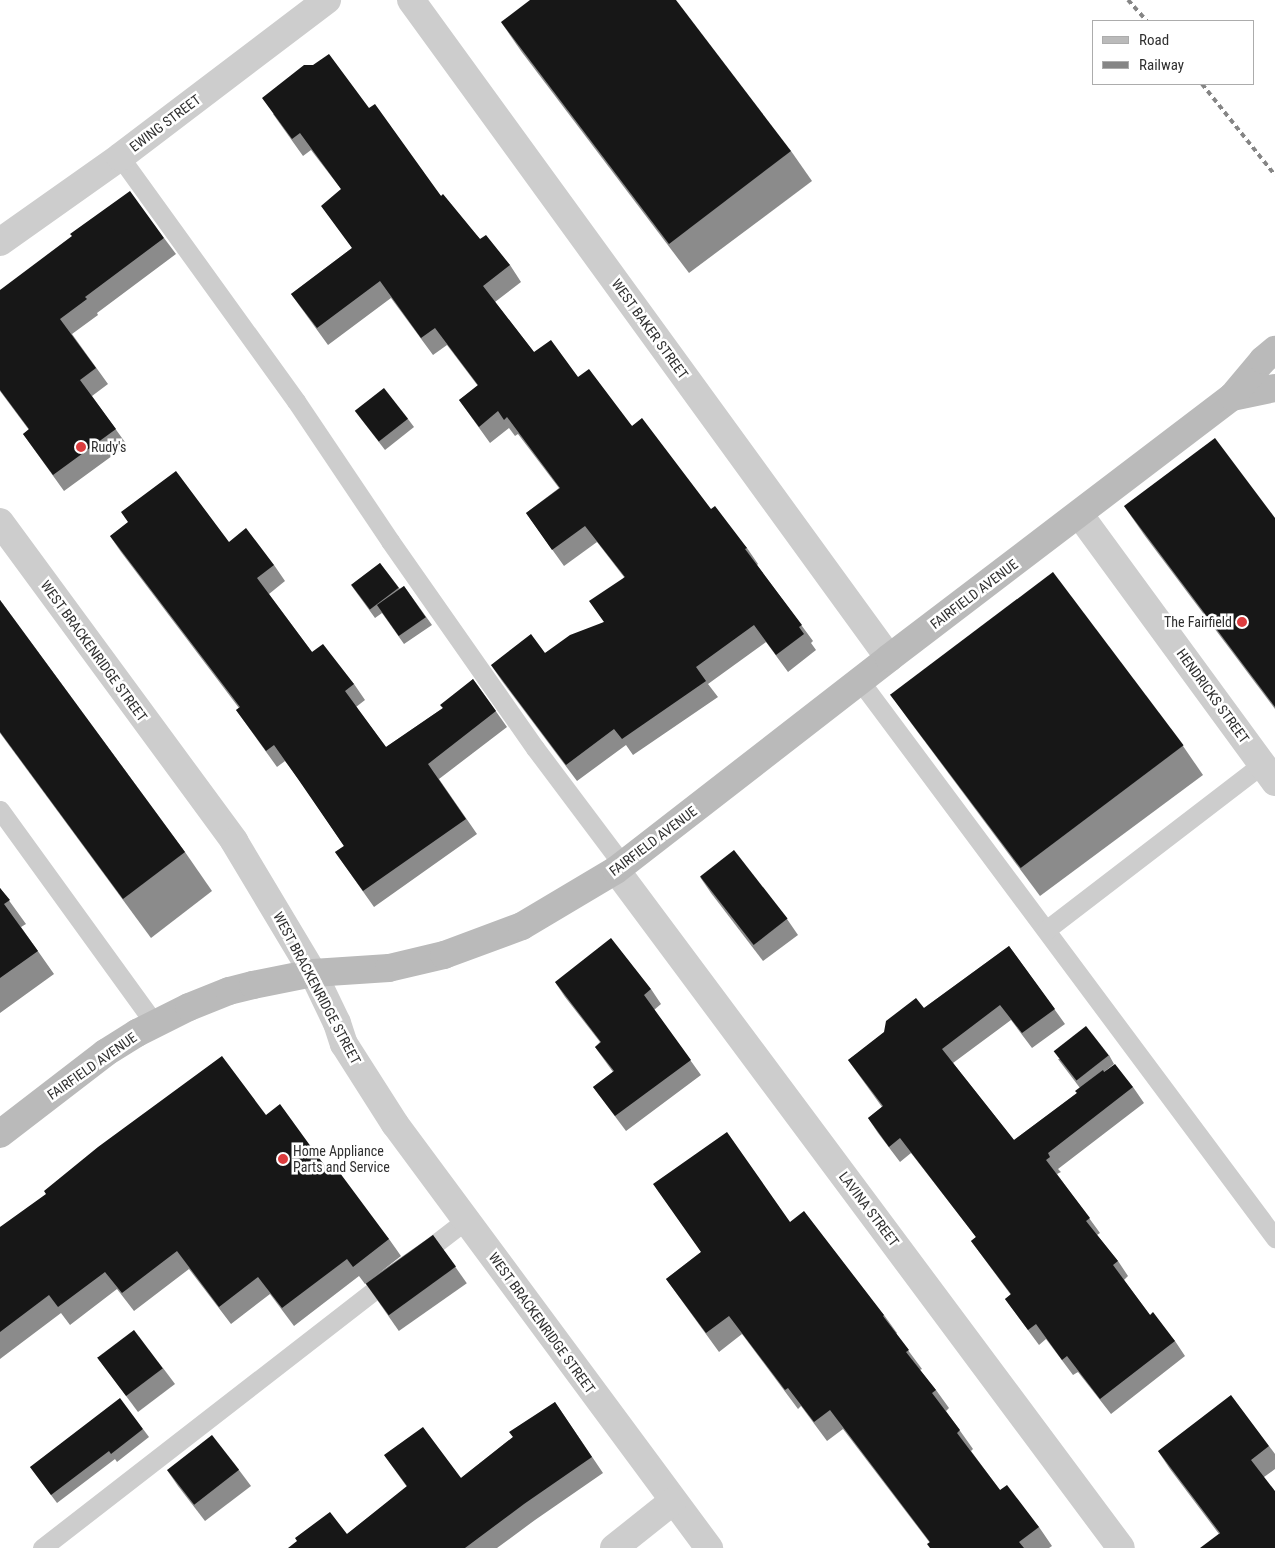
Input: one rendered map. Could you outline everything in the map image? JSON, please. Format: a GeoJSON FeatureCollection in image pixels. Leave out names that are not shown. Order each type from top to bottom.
{"type":"FeatureCollection","features":[{"type":"Feature","properties":{"kind":"main road","name":"FAIRFIELD AVENUE"},"geometry":{"type":"LineString","coordinates":[[0,1134],[105,1053],[189,1007],[229,992],[312,974],[389,968],[444,955],[522,926],[620,868],[889,658],[1232,397],[1263,360],[1275,350]]}},
{"type":"Feature","properties":{"kind":"main road","name":"FAIRFIELD AVENUE"},"geometry":{"type":"LineString","coordinates":[[1232,397],[1275,388]]}},
{"type":"Feature","properties":{"kind":"street","name":"EWING STREET"},"geometry":{"type":"LineString","coordinates":[[0,242],[120,157],[327,0]]}},
{"type":"Feature","properties":{"kind":"street","name":"WEST BAKER STREET"},"geometry":{"type":"LineString","coordinates":[[411,0],[889,658]]}},
{"type":"Feature","properties":{"kind":"street","name":"HENDRICKS STREET"},"geometry":{"type":"LineString","coordinates":[[1080,514],[1268,773]]}},
{"type":"Feature","properties":{"kind":"street","name":"WEST BRACKENRIDGE STREET"},"geometry":{"type":"LineString","coordinates":[[0,522],[234,842],[312,974],[337,1023],[344,1044],[395,1124],[709,1548]]}},
{"type":"Feature","properties":{"kind":"street","name":"LAVINA STREET"},"geometry":{"type":"LineString","coordinates":[[620,868],[1121,1548]]}},
{"type":"Feature","properties":{"kind":"street"},"geometry":{"type":"LineString","coordinates":[[614,1548],[673,1501]]}},
{"type":"Feature","properties":{"kind":"lane"},"geometry":{"type":"LineString","coordinates":[[120,157],[296,401],[390,541],[620,868]]}},
{"type":"Feature","properties":{"kind":"lane"},"geometry":{"type":"LineString","coordinates":[[860,681],[1275,1238]]}},
{"type":"Feature","properties":{"kind":"lane"},"geometry":{"type":"LineString","coordinates":[[1046,930],[1268,773]]}},
{"type":"Feature","properties":{"kind":"lane"},"geometry":{"type":"LineString","coordinates":[[0,810],[155,1024]]}},
{"type":"Feature","properties":{"kind":"lane"},"geometry":{"type":"LineString","coordinates":[[42,1548],[466,1220]]}},
{"type":"Feature","properties":{"kind":"building"},"geometry":{"type":"Polygon","coordinates":[[[530,0],[676,0],[791,151],[669,244],[501,22],[530,0]]]}},
{"type":"Feature","properties":{"kind":"building"},"geometry":{"type":"Polygon","coordinates":[[[329,54],[369,108],[375,104],[441,196],[443,194],[480,239],[486,235],[510,265],[483,286],[534,352],[551,340],[578,377],[589,369],[632,426],[642,418],[711,509],[715,506],[747,548],[745,549],[802,625],[799,627],[804,634],[776,655],[754,625],[696,667],[706,681],[622,739],[614,729],[566,765],[491,665],[531,634],[545,653],[570,635],[604,622],[589,601],[625,577],[585,526],[552,550],[526,513],[560,488],[507,417],[504,420],[498,411],[479,427],[459,400],[478,385],[435,328],[421,338],[380,281],[317,328],[291,294],[352,248],[321,206],[341,189],[300,133],[292,139],[262,98],[304,65],[313,65],[329,54]]]}},
{"type":"Feature","properties":{"kind":"building"},"geometry":{"type":"Polygon","coordinates":[[[130,191],[164,238],[85,297],[87,299],[60,319],[96,368],[80,380],[116,429],[53,475],[23,434],[29,429],[0,390],[0,290],[72,236],[70,234],[130,191]]]}},
{"type":"Feature","properties":{"kind":"building"},"geometry":{"type":"Polygon","coordinates":[[[384,388],[408,419],[379,442],[355,411],[384,388]]]}},
{"type":"Feature","properties":{"kind":"building","name":"The Fairfield"},"geometry":{"type":"Polygon","coordinates":[[[1215,438],[1275,518],[1275,707],[1124,506],[1215,438]]]}},
{"type":"Feature","properties":{"kind":"building"},"geometry":{"type":"Polygon","coordinates":[[[176,471],[229,542],[246,528],[274,565],[257,578],[312,652],[323,644],[354,684],[345,691],[386,747],[443,708],[440,705],[473,679],[496,711],[428,764],[466,819],[363,891],[335,852],[344,846],[274,745],[266,751],[236,710],[240,707],[110,536],[128,522],[121,512],[176,471]]]}},
{"type":"Feature","properties":{"kind":"building"},"geometry":{"type":"Polygon","coordinates":[[[380,563],[399,588],[370,609],[351,585],[380,563]]]}},
{"type":"Feature","properties":{"kind":"building"},"geometry":{"type":"Polygon","coordinates":[[[1053,572],[1184,745],[1021,868],[890,695],[1053,572]]]}},
{"type":"Feature","properties":{"kind":"building"},"geometry":{"type":"Polygon","coordinates":[[[404,586],[426,617],[399,636],[377,605],[404,586]]]}},
{"type":"Feature","properties":{"kind":"building"},"geometry":{"type":"Polygon","coordinates":[[[0,600],[185,852],[123,899],[0,732],[0,600]]]}},
{"type":"Feature","properties":{"kind":"building"},"geometry":{"type":"Polygon","coordinates":[[[734,850],[788,919],[754,945],[700,876],[734,850]]]}},
{"type":"Feature","properties":{"kind":"building"},"geometry":{"type":"Polygon","coordinates":[[[0,888],[10,900],[4,904],[38,951],[0,978],[0,888]]]}},
{"type":"Feature","properties":{"kind":"building"},"geometry":{"type":"Polygon","coordinates":[[[611,938],[651,989],[644,995],[691,1060],[615,1116],[593,1087],[614,1071],[595,1047],[601,1042],[555,982],[611,938]]]}},
{"type":"Feature","properties":{"kind":"building"},"geometry":{"type":"Polygon","coordinates":[[[1009,946],[1055,1009],[1022,1033],[1000,1005],[942,1049],[1014,1140],[1077,1093],[1075,1091],[1103,1070],[1104,1072],[1115,1064],[1133,1087],[1048,1153],[1050,1157],[1046,1160],[1090,1218],[1086,1221],[1118,1261],[1113,1265],[1150,1315],[1153,1312],[1175,1341],[1100,1399],[1067,1356],[1062,1360],[1036,1324],[1028,1330],[1005,1299],[1011,1294],[971,1241],[976,1237],[900,1138],[889,1147],[868,1118],[883,1106],[848,1060],[884,1032],[886,1021],[916,998],[924,1008],[1009,946]]]}},
{"type":"Feature","properties":{"kind":"building"},"geometry":{"type":"Polygon","coordinates":[[[1086,1026],[1109,1055],[1076,1080],[1054,1051],[1086,1026]]]}},
{"type":"Feature","properties":{"kind":"building"},"geometry":{"type":"Polygon","coordinates":[[[222,1056],[266,1115],[280,1104],[330,1173],[337,1169],[389,1239],[353,1267],[347,1259],[282,1308],[258,1277],[219,1307],[177,1251],[122,1293],[105,1272],[58,1307],[49,1295],[0,1332],[0,1227],[46,1194],[44,1191],[98,1147],[222,1056]]]}},
{"type":"Feature","properties":{"kind":"building"},"geometry":{"type":"Polygon","coordinates":[[[727,1132],[790,1222],[804,1211],[909,1350],[906,1352],[936,1390],[932,1393],[960,1430],[957,1433],[1000,1490],[1007,1485],[1039,1527],[1019,1542],[1024,1548],[930,1548],[927,1544],[930,1542],[830,1410],[814,1422],[788,1388],[785,1390],[729,1316],[706,1333],[666,1279],[701,1252],[653,1184],[727,1132]]]}},
{"type":"Feature","properties":{"kind":"building"},"geometry":{"type":"Polygon","coordinates":[[[433,1235],[456,1267],[389,1315],[366,1284],[433,1235]]]}},
{"type":"Feature","properties":{"kind":"building"},"geometry":{"type":"Polygon","coordinates":[[[134,1330],[163,1368],[126,1396],[97,1358],[134,1330]]]}},
{"type":"Feature","properties":{"kind":"building"},"geometry":{"type":"Polygon","coordinates":[[[1231,1395],[1269,1446],[1251,1460],[1275,1491],[1275,1548],[1200,1548],[1220,1533],[1158,1451],[1231,1395]]]}},
{"type":"Feature","properties":{"kind":"building"},"geometry":{"type":"Polygon","coordinates":[[[120,1398],[143,1429],[111,1454],[109,1451],[51,1495],[30,1467],[120,1398]]]}},
{"type":"Feature","properties":{"kind":"building"},"geometry":{"type":"Polygon","coordinates":[[[555,1402],[592,1457],[465,1548],[288,1548],[297,1541],[295,1538],[330,1512],[347,1534],[407,1486],[384,1455],[423,1427],[461,1478],[513,1437],[509,1432],[555,1402]]]}},
{"type":"Feature","properties":{"kind":"building"},"geometry":{"type":"Polygon","coordinates":[[[212,1435],[239,1470],[194,1505],[167,1470],[212,1435]]]}},
{"type":"Feature","properties":{"kind":"railway"},"geometry":{"type":"LineString","coordinates":[[1128,0],[1146,20]]}},
{"type":"Feature","properties":{"kind":"railway"},"geometry":{"type":"LineString","coordinates":[[1203,85],[1275,175]]}},
{"type":"Feature","properties":{"kind":"place","name":"Rudy's"},"geometry":{"type":"Point","coordinates":[81,447]}},
{"type":"Feature","properties":{"kind":"place","name":"The Fairfield"},"geometry":{"type":"Point","coordinates":[1242,622]}},
{"type":"Feature","properties":{"kind":"place","name":"Home Appliance Parts and Service"},"geometry":{"type":"Point","coordinates":[283,1159]}}]}
